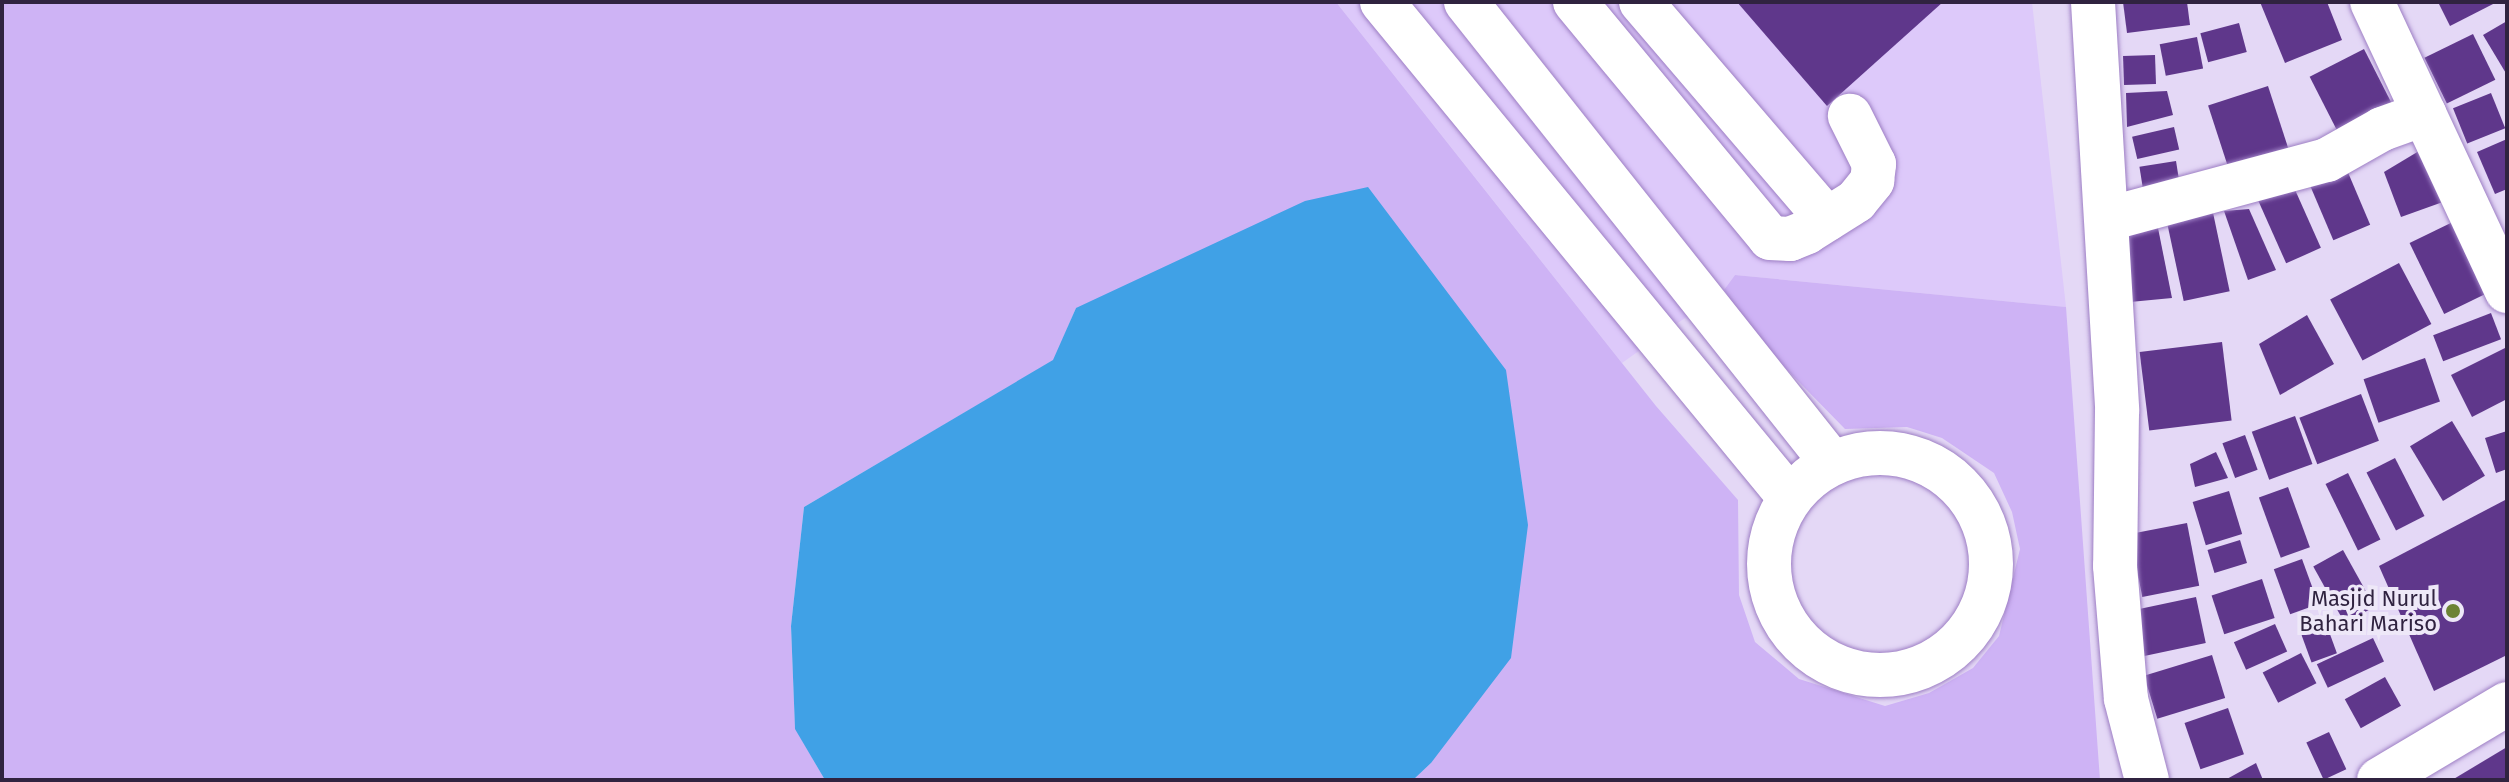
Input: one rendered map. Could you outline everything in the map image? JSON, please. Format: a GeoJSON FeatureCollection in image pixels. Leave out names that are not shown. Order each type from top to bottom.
{"type":"FeatureCollection","features":[{"type":"Feature","properties":{"kind":"street"},"geometry":{"type":"LineString","coordinates":[[1418,45],[1467,2],[1832,463]]}},
{"type":"Feature","properties":{"kind":"street"},"geometry":{"type":"LineString","coordinates":[[1575,2],[1770,238],[1790,239],[1827,219],[1856,201],[1872,181],[1874,164],[1850,116]]}},
{"type":"Feature","properties":{"kind":"street"},"geometry":{"type":"LineString","coordinates":[[1641,2],[1827,219]]}},
{"type":"Feature","properties":{"kind":"street"},"geometry":{"type":"LineString","coordinates":[[2093,2],[2117,411],[2115,566],[2126,699],[2140,777]]}},
{"type":"Feature","properties":{"kind":"street"},"geometry":{"type":"LineString","coordinates":[[2372,2],[2507,291]]}},
{"type":"Feature","properties":{"kind":"street"},"geometry":{"type":"LineString","coordinates":[[1391,5],[1418,45],[1790,498]]}},
{"type":"Feature","properties":{"kind":"street"},"geometry":{"type":"LineString","coordinates":[[1658,103],[1699,69]]}},
{"type":"Feature","properties":{"kind":"street"},"geometry":{"type":"LineString","coordinates":[[2108,219],[2327,160],[2382,129],[2424,114]]}},
{"type":"Feature","properties":{"kind":"street"},"geometry":{"type":"LineString","coordinates":[[1872,454],[1914,458],[1939,469],[1976,508],[1989,544],[1991,581],[1972,629],[1955,648],[1934,663],[1883,676],[1843,668],[1807,648],[1789,628],[1769,577],[1776,523],[1790,498],[1832,463],[1872,454]]}},
{"type":"Feature","properties":{"kind":"street"},"geometry":{"type":"LineString","coordinates":[[2379,780],[2507,704]]}},
{"type":"Feature","properties":{"kind":"shaded area"},"geometry":{"type":"Polygon","coordinates":[[[2,2],[1336,2],[1656,406],[1738,500],[1739,595],[1755,642],[1799,679],[1885,706],[1929,693],[1973,668],[1999,636],[2020,549],[2012,512],[1994,473],[1942,438],[1907,427],[1845,429],[1760,342],[1724,290],[1735,275],[2066,307],[2100,780],[1413,780],[1431,763],[1076,308],[1054,360],[804,507],[791,626],[795,728],[825,780],[2,780],[2,2]]]}},
{"type":"Feature","properties":{"kind":"shaded area"},"geometry":{"type":"Polygon","coordinates":[[[1336,2],[2032,2],[2066,307],[1735,275],[1724,290],[1622,363],[1336,2]]]}},
{"type":"Feature","properties":{"kind":"water"},"geometry":{"type":"Polygon","coordinates":[[[1368,187],[1506,370],[1528,525],[1511,658],[1431,763],[1413,780],[825,780],[795,729],[791,626],[804,507],[1053,360],[1076,308],[1305,201],[1368,187]]]}},
{"type":"Feature","properties":{"kind":"building"},"geometry":{"type":"Polygon","coordinates":[[[1737,2],[1943,2],[1827,106],[1737,2]]]}},
{"type":"Feature","properties":{"kind":"building"},"geometry":{"type":"Polygon","coordinates":[[[2123,2],[2187,2],[2190,25],[2127,33],[2123,2]]]}},
{"type":"Feature","properties":{"kind":"building"},"geometry":{"type":"Polygon","coordinates":[[[2260,2],[2327,2],[2342,40],[2285,63],[2260,2]]]}},
{"type":"Feature","properties":{"kind":"building"},"geometry":{"type":"Polygon","coordinates":[[[2438,2],[2497,2],[2450,26],[2438,2]]]}},
{"type":"Feature","properties":{"kind":"building"},"geometry":{"type":"Polygon","coordinates":[[[2507,21],[2507,75],[2483,35],[2507,21]]]}},
{"type":"Feature","properties":{"kind":"building"},"geometry":{"type":"Polygon","coordinates":[[[2239,23],[2247,52],[2208,62],[2200,33],[2239,23]]]}},
{"type":"Feature","properties":{"kind":"building"},"geometry":{"type":"Polygon","coordinates":[[[2473,34],[2495,80],[2447,104],[2424,58],[2473,34]]]}},
{"type":"Feature","properties":{"kind":"building"},"geometry":{"type":"Polygon","coordinates":[[[2197,37],[2203,68],[2166,76],[2160,44],[2197,37]]]}},
{"type":"Feature","properties":{"kind":"building"},"geometry":{"type":"Polygon","coordinates":[[[2364,49],[2394,108],[2340,135],[2310,77],[2364,49]]]}},
{"type":"Feature","properties":{"kind":"building"},"geometry":{"type":"Polygon","coordinates":[[[2155,55],[2156,84],[2124,85],[2123,56],[2155,55]]]}},
{"type":"Feature","properties":{"kind":"building"},"geometry":{"type":"Polygon","coordinates":[[[2268,86],[2290,154],[2230,174],[2208,105],[2268,86]]]}},
{"type":"Feature","properties":{"kind":"building"},"geometry":{"type":"Polygon","coordinates":[[[2167,91],[2173,115],[2127,127],[2126,93],[2167,91]]]}},
{"type":"Feature","properties":{"kind":"building"},"geometry":{"type":"Polygon","coordinates":[[[2491,93],[2505,128],[2467,144],[2453,108],[2491,93]]]}},
{"type":"Feature","properties":{"kind":"building"},"geometry":{"type":"Polygon","coordinates":[[[2174,127],[2179,149],[2137,159],[2132,137],[2174,127]]]}},
{"type":"Feature","properties":{"kind":"building"},"geometry":{"type":"Polygon","coordinates":[[[2507,139],[2507,189],[2495,194],[2477,152],[2507,139]]]}},
{"type":"Feature","properties":{"kind":"building"},"geometry":{"type":"Polygon","coordinates":[[[2424,148],[2454,198],[2401,217],[2384,172],[2424,148]]]}},
{"type":"Feature","properties":{"kind":"building"},"geometry":{"type":"Polygon","coordinates":[[[2176,161],[2181,194],[2145,199],[2139,167],[2176,161]]]}},
{"type":"Feature","properties":{"kind":"building"},"geometry":{"type":"Polygon","coordinates":[[[2344,163],[2370,225],[2333,240],[2307,179],[2344,163]]]}},
{"type":"Feature","properties":{"kind":"building"},"geometry":{"type":"Polygon","coordinates":[[[2292,183],[2321,248],[2286,263],[2257,198],[2292,183]]]}},
{"type":"Feature","properties":{"kind":"building"},"geometry":{"type":"Polygon","coordinates":[[[2212,208],[2230,291],[2184,301],[2166,218],[2212,208]]]}},
{"type":"Feature","properties":{"kind":"building"},"geometry":{"type":"Polygon","coordinates":[[[2249,209],[2276,270],[2248,280],[2224,211],[2249,209]]]}},
{"type":"Feature","properties":{"kind":"building"},"geometry":{"type":"Polygon","coordinates":[[[2459,219],[2494,290],[2444,314],[2410,243],[2459,219]]]}},
{"type":"Feature","properties":{"kind":"building"},"geometry":{"type":"Polygon","coordinates":[[[2158,228],[2172,298],[2130,302],[2122,229],[2158,228]]]}},
{"type":"Feature","properties":{"kind":"building"},"geometry":{"type":"Polygon","coordinates":[[[2399,263],[2431,324],[2363,361],[2330,300],[2399,263]]]}},
{"type":"Feature","properties":{"kind":"building"},"geometry":{"type":"Polygon","coordinates":[[[2491,313],[2501,339],[2443,361],[2433,335],[2491,313]]]}},
{"type":"Feature","properties":{"kind":"building"},"geometry":{"type":"Polygon","coordinates":[[[2307,315],[2334,364],[2280,395],[2259,344],[2307,315]]]}},
{"type":"Feature","properties":{"kind":"building"},"geometry":{"type":"Polygon","coordinates":[[[2222,342],[2232,420],[2149,431],[2140,352],[2222,342]]]}},
{"type":"Feature","properties":{"kind":"building"},"geometry":{"type":"Polygon","coordinates":[[[2507,347],[2507,399],[2472,417],[2451,375],[2507,347]]]}},
{"type":"Feature","properties":{"kind":"building"},"geometry":{"type":"Polygon","coordinates":[[[2425,358],[2440,401],[2379,423],[2364,379],[2425,358]]]}},
{"type":"Feature","properties":{"kind":"building"},"geometry":{"type":"Polygon","coordinates":[[[2361,394],[2379,441],[2317,464],[2299,418],[2361,394]]]}},
{"type":"Feature","properties":{"kind":"building"},"geometry":{"type":"Polygon","coordinates":[[[2295,416],[2312,464],[2269,480],[2252,432],[2295,416]]]}},
{"type":"Feature","properties":{"kind":"building"},"geometry":{"type":"Polygon","coordinates":[[[2452,421],[2485,476],[2443,501],[2410,446],[2452,421]]]}},
{"type":"Feature","properties":{"kind":"building"},"geometry":{"type":"Polygon","coordinates":[[[2507,431],[2507,469],[2496,473],[2485,438],[2507,431]]]}},
{"type":"Feature","properties":{"kind":"building"},"geometry":{"type":"Polygon","coordinates":[[[2245,435],[2258,470],[2235,478],[2222,443],[2245,435]]]}},
{"type":"Feature","properties":{"kind":"building"},"geometry":{"type":"Polygon","coordinates":[[[2216,452],[2228,478],[2195,487],[2190,464],[2216,452]]]}},
{"type":"Feature","properties":{"kind":"building"},"geometry":{"type":"Polygon","coordinates":[[[2395,458],[2425,516],[2396,530],[2366,473],[2395,458]]]}},
{"type":"Feature","properties":{"kind":"building"},"geometry":{"type":"Polygon","coordinates":[[[2348,473],[2380,540],[2358,550],[2326,484],[2348,473]]]}},
{"type":"Feature","properties":{"kind":"building"},"geometry":{"type":"Polygon","coordinates":[[[2288,487],[2310,547],[2281,558],[2259,498],[2288,487]]]}},
{"type":"Feature","properties":{"kind":"building"},"geometry":{"type":"Polygon","coordinates":[[[2229,491],[2242,534],[2206,545],[2193,502],[2229,491]]]}},
{"type":"Feature","properties":{"kind":"building","name":"Masjid Nurul Bahari Mariso"},"geometry":{"type":"Polygon","coordinates":[[[2507,499],[2507,655],[2434,691],[2379,566],[2507,499]]]}},
{"type":"Feature","properties":{"kind":"building"},"geometry":{"type":"Polygon","coordinates":[[[2187,523],[2199,586],[2142,597],[2130,534],[2187,523]]]}},
{"type":"Feature","properties":{"kind":"building"},"geometry":{"type":"Polygon","coordinates":[[[2240,540],[2247,563],[2215,573],[2207,550],[2240,540]]]}},
{"type":"Feature","properties":{"kind":"building"},"geometry":{"type":"Polygon","coordinates":[[[2343,550],[2375,607],[2345,623],[2313,566],[2343,550]]]}},
{"type":"Feature","properties":{"kind":"building"},"geometry":{"type":"Polygon","coordinates":[[[2302,559],[2318,604],[2290,614],[2274,569],[2302,559]]]}},
{"type":"Feature","properties":{"kind":"building"},"geometry":{"type":"Polygon","coordinates":[[[2262,579],[2275,618],[2224,634],[2212,595],[2262,579]]]}},
{"type":"Feature","properties":{"kind":"building"},"geometry":{"type":"Polygon","coordinates":[[[2196,597],[2206,643],[2143,656],[2133,610],[2196,597]]]}},
{"type":"Feature","properties":{"kind":"building"},"geometry":{"type":"Polygon","coordinates":[[[2275,624],[2287,651],[2246,670],[2234,642],[2275,624]]]}},
{"type":"Feature","properties":{"kind":"building"},"geometry":{"type":"Polygon","coordinates":[[[2327,626],[2337,653],[2312,662],[2302,635],[2327,626]]]}},
{"type":"Feature","properties":{"kind":"building"},"geometry":{"type":"Polygon","coordinates":[[[2373,638],[2384,662],[2328,688],[2317,664],[2373,638]]]}},
{"type":"Feature","properties":{"kind":"building"},"geometry":{"type":"Polygon","coordinates":[[[2301,653],[2316,683],[2278,703],[2263,673],[2301,653]]]}},
{"type":"Feature","properties":{"kind":"building"},"geometry":{"type":"Polygon","coordinates":[[[2212,655],[2225,698],[2157,719],[2144,676],[2212,655]]]}},
{"type":"Feature","properties":{"kind":"building"},"geometry":{"type":"Polygon","coordinates":[[[2385,677],[2401,706],[2361,728],[2345,699],[2385,677]]]}},
{"type":"Feature","properties":{"kind":"building"},"geometry":{"type":"Polygon","coordinates":[[[2228,708],[2244,754],[2200,769],[2185,723],[2228,708]]]}},
{"type":"Feature","properties":{"kind":"building"},"geometry":{"type":"Polygon","coordinates":[[[2329,732],[2346,769],[2324,780],[2306,743],[2329,732]]]}},
{"type":"Feature","properties":{"kind":"building"},"geometry":{"type":"Polygon","coordinates":[[[2507,747],[2507,780],[2452,780],[2507,747]]]}},
{"type":"Feature","properties":{"kind":"building"},"geometry":{"type":"Polygon","coordinates":[[[2256,763],[2263,780],[2225,780],[2256,763]]]}},
{"type":"Feature","properties":{"kind":"place","name":"Masjid Nurul Bahari Mariso"},"geometry":{"type":"Point","coordinates":[2453,611]}}]}
